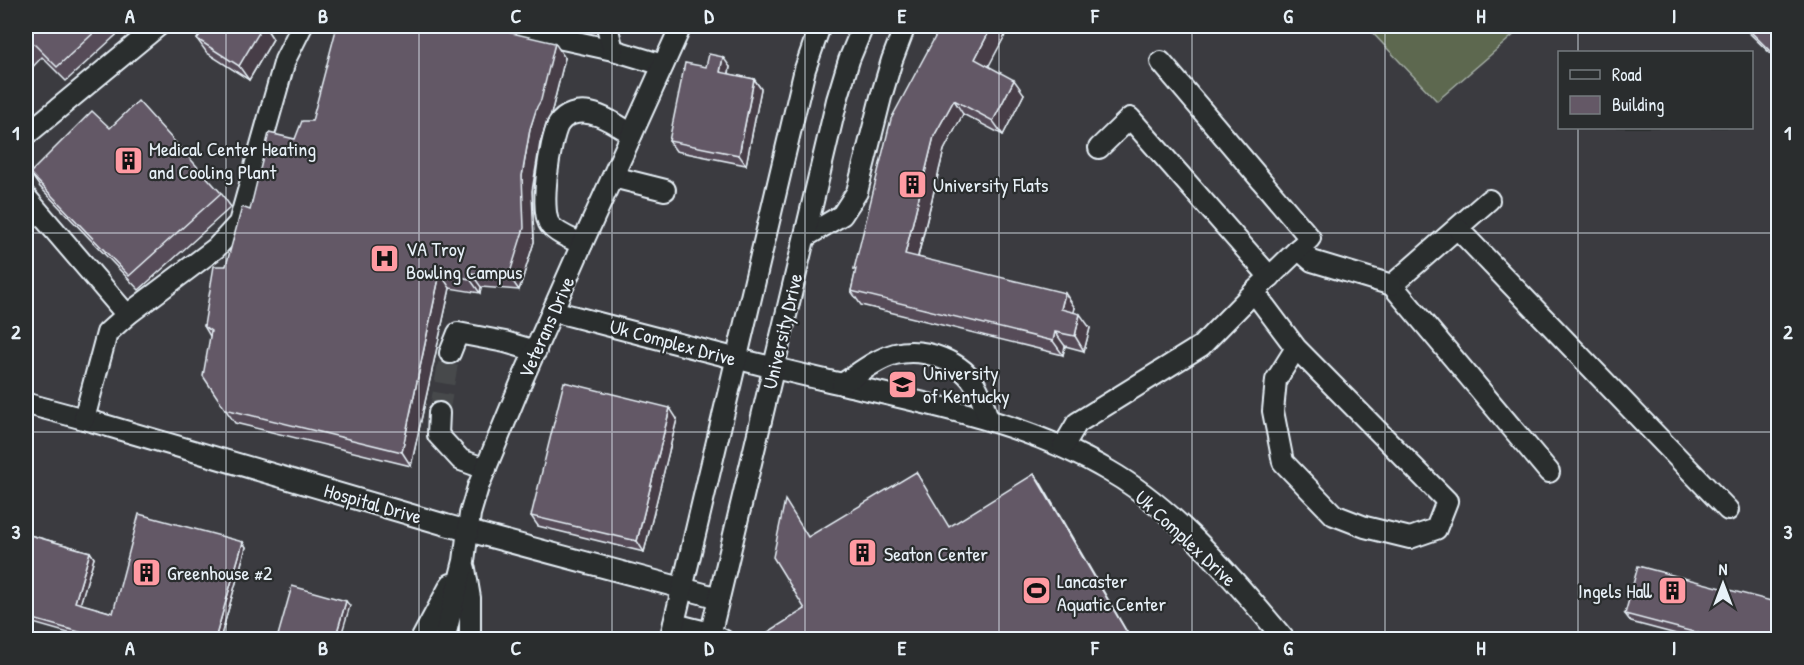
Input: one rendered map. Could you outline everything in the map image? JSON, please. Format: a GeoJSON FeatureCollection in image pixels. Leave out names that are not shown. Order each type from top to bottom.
{"type":"FeatureCollection","features":[{"type":"Feature","properties":{"kind":"street"},"geometry":{"type":"LineString","coordinates":[[26,135],[158,26]]}},
{"type":"Feature","properties":{"kind":"street"},"geometry":{"type":"LineString","coordinates":[[84,419],[104,338],[112,327],[224,242],[239,223],[285,60],[302,26]]}},
{"type":"Feature","properties":{"kind":"street"},"geometry":{"type":"LineString","coordinates":[[504,26],[613,50],[663,65]]}},
{"type":"Feature","properties":{"kind":"street"},"geometry":{"type":"LineString","coordinates":[[607,26],[613,50]]}},
{"type":"Feature","properties":{"kind":"street","name":"Veterans Drive"},"geometry":{"type":"LineString","coordinates":[[444,639],[464,561],[467,531],[486,469],[582,244],[681,26]]}},
{"type":"Feature","properties":{"kind":"street","name":"University Drive"},"geometry":{"type":"LineString","coordinates":[[672,632],[805,69],[820,26]]}},
{"type":"Feature","properties":{"kind":"street","name":"University Drive"},"geometry":{"type":"LineString","coordinates":[[714,637],[719,598],[837,100],[849,60],[863,26]]}},
{"type":"Feature","properties":{"kind":"street"},"geometry":{"type":"LineString","coordinates":[[805,237],[842,215],[857,192],[881,97],[905,26]]}},
{"type":"Feature","properties":{"kind":"street"},"geometry":{"type":"LineString","coordinates":[[1063,447],[1077,423],[1201,346],[1310,238],[1161,62]]}},
{"type":"Feature","properties":{"kind":"street"},"geometry":{"type":"LineString","coordinates":[[582,244],[556,230],[550,225],[547,217],[546,195],[553,139],[557,127],[570,114],[584,113],[600,116],[632,134]]}},
{"type":"Feature","properties":{"kind":"street"},"geometry":{"type":"LineString","coordinates":[[1099,148],[1130,118],[1270,277]]}},
{"type":"Feature","properties":{"kind":"street"},"geometry":{"type":"LineString","coordinates":[[613,177],[665,190]]}},
{"type":"Feature","properties":{"kind":"street"},"geometry":{"type":"LineString","coordinates":[[26,197],[127,315]]}},
{"type":"Feature","properties":{"kind":"street"},"geometry":{"type":"LineString","coordinates":[[1392,285],[1489,200]]}},
{"type":"Feature","properties":{"kind":"street"},"geometry":{"type":"LineString","coordinates":[[1458,229],[1728,510]]}},
{"type":"Feature","properties":{"kind":"street"},"geometry":{"type":"LineString","coordinates":[[1298,249],[1312,261],[1392,285],[1549,472]]}},
{"type":"Feature","properties":{"kind":"street"},"geometry":{"type":"LineString","coordinates":[[1254,292],[1296,348],[1447,501],[1436,529],[1410,537],[1365,527],[1334,515],[1283,462],[1273,411],[1276,380],[1296,348]]}},
{"type":"Feature","properties":{"kind":"street","name":"Uk Complex Drive"},"geometry":{"type":"LineString","coordinates":[[553,311],[736,359],[988,419],[1063,447],[1110,471],[1155,503],[1191,537],[1285,639]]}},
{"type":"Feature","properties":{"kind":"street"},"geometry":{"type":"LineString","coordinates":[[450,353],[458,333],[536,351]]}},
{"type":"Feature","properties":{"kind":"street"},"geometry":{"type":"LineString","coordinates":[[842,384],[875,363],[895,354],[923,352],[949,361],[967,376],[978,388],[988,419]]}},
{"type":"Feature","properties":{"kind":"street","name":"Hospital Drive"},"geometry":{"type":"LineString","coordinates":[[26,405],[84,419],[467,531],[719,598]]}},
{"type":"Feature","properties":{"kind":"street"},"geometry":{"type":"LineString","coordinates":[[440,413],[438,435],[461,460],[486,469]]}},
{"type":"Feature","properties":{"kind":"street"},"geometry":{"type":"LineString","coordinates":[[464,561],[470,598],[470,638]]}},
{"type":"Feature","properties":{"kind":"street"},"geometry":{"type":"LineString","coordinates":[[421,639],[464,561]]}},
{"type":"Feature","properties":{"kind":"street"},"geometry":{"type":"LineString","coordinates":[[672,632],[714,637]]}},
{"type":"Feature","properties":{"kind":"shaded area","name":"University of Kentucky"},"geometry":{"type":"Polygon","coordinates":[[[26,26],[1778,26],[1778,639],[26,639],[26,26]]]}},
{"type":"Feature","properties":{"kind":"green space"},"geometry":{"type":"Polygon","coordinates":[[[1366,26],[1524,26],[1437,101],[1366,26]]]}},
{"type":"Feature","properties":{"kind":"building"},"geometry":{"type":"Polygon","coordinates":[[[26,26],[101,26],[57,67],[33,43],[26,50],[26,26]]]}},
{"type":"Feature","properties":{"kind":"building"},"geometry":{"type":"Polygon","coordinates":[[[206,26],[263,26],[239,66],[197,39],[206,26]]]}},
{"type":"Feature","properties":{"kind":"building","name":"VA Troy Bowling Campus"},"geometry":{"type":"Polygon","coordinates":[[[337,26],[482,26],[555,43],[541,100],[530,129],[522,176],[524,228],[509,276],[471,273],[470,279],[440,273],[402,452],[225,409],[203,376],[211,331],[204,326],[214,266],[226,266],[242,207],[250,210],[269,133],[295,139],[302,121],[312,121],[337,26]]]}},
{"type":"Feature","properties":{"kind":"building","name":"University Flats"},"geometry":{"type":"Polygon","coordinates":[[[941,26],[992,26],[975,59],[1014,80],[993,121],[954,100],[934,136],[905,254],[1065,293],[1061,309],[1080,314],[1075,336],[1055,332],[1053,341],[851,291],[856,269],[854,269],[891,119],[941,26]]]}},
{"type":"Feature","properties":{"kind":"building"},"geometry":{"type":"Polygon","coordinates":[[[1745,26],[1779,26],[1779,60],[1745,26]]]}},
{"type":"Feature","properties":{"kind":"building"},"geometry":{"type":"Polygon","coordinates":[[[709,54],[723,57],[720,72],[754,79],[739,155],[669,141],[685,63],[706,67],[709,54]]]}},
{"type":"Feature","properties":{"kind":"building","name":"Medical Center Heating and Cooling Plant"},"geometry":{"type":"Polygon","coordinates":[[[138,101],[221,193],[129,276],[30,173],[92,111],[110,128],[138,101]]]}},
{"type":"Feature","properties":{"kind":"building"},"geometry":{"type":"Polygon","coordinates":[[[564,382],[670,408],[637,541],[531,516],[564,382]]]}},
{"type":"Feature","properties":{"kind":"building"},"geometry":{"type":"Polygon","coordinates":[[[916,472],[949,527],[1034,474],[1129,636],[1124,639],[761,639],[760,637],[805,609],[773,557],[785,500],[808,537],[916,472]]]}},
{"type":"Feature","properties":{"kind":"building"},"geometry":{"type":"Polygon","coordinates":[[[139,514],[243,542],[215,639],[104,639],[26,617],[26,534],[90,552],[75,602],[113,613],[139,514]]]}},
{"type":"Feature","properties":{"kind":"building","name":"Ingels Hall"},"geometry":{"type":"Polygon","coordinates":[[[1638,566],[1779,603],[1779,639],[1720,639],[1625,614],[1638,566]]]}},
{"type":"Feature","properties":{"kind":"building"},"geometry":{"type":"Polygon","coordinates":[[[292,586],[346,601],[335,639],[277,639],[292,586]]]}},
{"type":"Feature","properties":{"kind":"tunnel"},"geometry":{"type":"LineString","coordinates":[[439,413],[450,353]]}},
{"type":"Feature","properties":{"kind":"place","name":"Medical Center Heating and Cooling Plant"},"geometry":{"type":"Point","coordinates":[128,160]}},
{"type":"Feature","properties":{"kind":"place","name":"University Flats"},"geometry":{"type":"Point","coordinates":[912,184]}},
{"type":"Feature","properties":{"kind":"place","name":"VA Troy Bowling Campus"},"geometry":{"type":"Point","coordinates":[385,259]}},
{"type":"Feature","properties":{"kind":"place","name":"University of Kentucky"},"geometry":{"type":"Point","coordinates":[902,384]}},
{"type":"Feature","properties":{"kind":"place","name":"Seaton Center"},"geometry":{"type":"Point","coordinates":[863,553]}},
{"type":"Feature","properties":{"kind":"place","name":"Greenhouse #2"},"geometry":{"type":"Point","coordinates":[146,572]}},
{"type":"Feature","properties":{"kind":"place","name":"Ingels Hall"},"geometry":{"type":"Point","coordinates":[1673,590]}},
{"type":"Feature","properties":{"kind":"place","name":"Lancaster Aquatic Center"},"geometry":{"type":"Point","coordinates":[1036,591]}}]}
